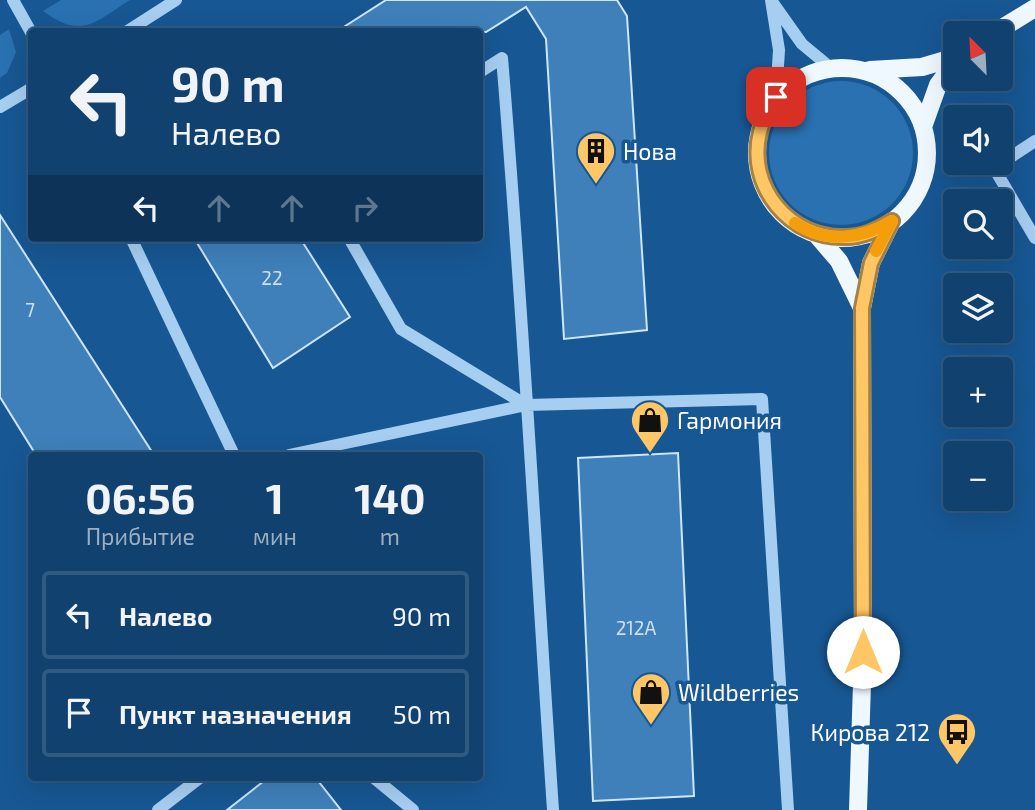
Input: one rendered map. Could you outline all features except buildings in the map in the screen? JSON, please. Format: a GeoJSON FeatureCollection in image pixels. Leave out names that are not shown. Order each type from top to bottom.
{"type":"FeatureCollection","features":[{"type":"Feature","properties":{"kind":"main road"},"geometry":{"type":"LineString","coordinates":[[1013,21],[1035,8]]}},
{"type":"Feature","properties":{"kind":"main road"},"geometry":{"type":"LineString","coordinates":[[858,69],[891,84],[905,96],[916,111],[923,127],[926,145],[926,163],[922,179],[905,210],[892,221],[863,235],[839,237],[815,233],[784,215],[764,186],[759,170],[759,134],[776,97],[798,80],[831,68],[922,68],[943,62]]}},
{"type":"Feature","properties":{"kind":"main road"},"geometry":{"type":"LineString","coordinates":[[923,127],[943,78]]}},
{"type":"Feature","properties":{"kind":"main road"},"geometry":{"type":"LineString","coordinates":[[858,810],[863,652],[862,308],[871,263],[892,221]]}},
{"type":"Feature","properties":{"kind":"main road"},"geometry":{"type":"LineString","coordinates":[[815,233],[839,261],[862,308]]}},
{"type":"Feature","properties":{"kind":"street"},"geometry":{"type":"LineString","coordinates":[[13,0],[29,28]]}},
{"type":"Feature","properties":{"kind":"street"},"geometry":{"type":"LineString","coordinates":[[132,28],[176,0]]}},
{"type":"Feature","properties":{"kind":"street"},"geometry":{"type":"LineString","coordinates":[[776,97],[779,50],[771,0],[803,44],[831,68]]}},
{"type":"Feature","properties":{"kind":"street"},"geometry":{"type":"LineString","coordinates":[[483,70],[502,58],[519,253],[526,405],[553,810]]}},
{"type":"Feature","properties":{"kind":"street"},"geometry":{"type":"LineString","coordinates":[[0,107],[28,91]]}},
{"type":"Feature","properties":{"kind":"street"},"geometry":{"type":"LineString","coordinates":[[1035,141],[994,168],[1035,238]]}},
{"type":"Feature","properties":{"kind":"street"},"geometry":{"type":"LineString","coordinates":[[133,242],[233,452]]}},
{"type":"Feature","properties":{"kind":"street"},"geometry":{"type":"LineString","coordinates":[[351,242],[401,329],[526,405]]}},
{"type":"Feature","properties":{"kind":"street"},"geometry":{"type":"LineString","coordinates":[[303,452],[526,405],[762,399],[788,810]]}},
{"type":"Feature","properties":{"kind":"street"},"geometry":{"type":"LineString","coordinates":[[158,810],[196,781]]}},
{"type":"Feature","properties":{"kind":"street"},"geometry":{"type":"LineString","coordinates":[[378,781],[413,810]]}},
{"type":"Feature","properties":{"kind":"shaded area"},"geometry":{"type":"Polygon","coordinates":[[[61,0],[130,0],[97,21],[78,26],[56,20],[43,11],[61,0]]]}},
{"type":"Feature","properties":{"kind":"shaded area"},"geometry":{"type":"Polygon","coordinates":[[[9,29],[16,52],[7,73],[0,78],[0,35],[9,29]]]}},
{"type":"Feature","properties":{"kind":"shaded area"},"geometry":{"type":"Polygon","coordinates":[[[841,81],[869,86],[892,102],[908,125],[913,153],[908,181],[892,204],[869,220],[841,225],[813,220],[790,204],[774,181],[769,153],[774,125],[790,102],[813,86],[841,81]]]}},
{"type":"Feature","properties":{"kind":"slow traffic"},"geometry":{"type":"LineString","coordinates":[[795,223],[815,233],[847,237],[863,235],[892,221],[876,251]]}},
{"type":"Feature","properties":{"kind":"place","name":"Нова"},"geometry":{"type":"Point","coordinates":[596,185]}},
{"type":"Feature","properties":{"kind":"place","name":"Гармония"},"geometry":{"type":"Point","coordinates":[650,454]}},
{"type":"Feature","properties":{"kind":"place","name":"Wildberries"},"geometry":{"type":"Point","coordinates":[651,726]}},
{"type":"Feature","properties":{"kind":"place","name":"Кирова 212"},"geometry":{"type":"Point","coordinates":[957,766]}},
{"type":"Feature","properties":{"kind":"route"},"geometry":{"type":"LineString","coordinates":[[776,97],[759,134],[757,152],[764,186],[784,215],[799,226],[831,237],[863,235],[892,221],[871,263],[862,308],[863,652]]}}]}
